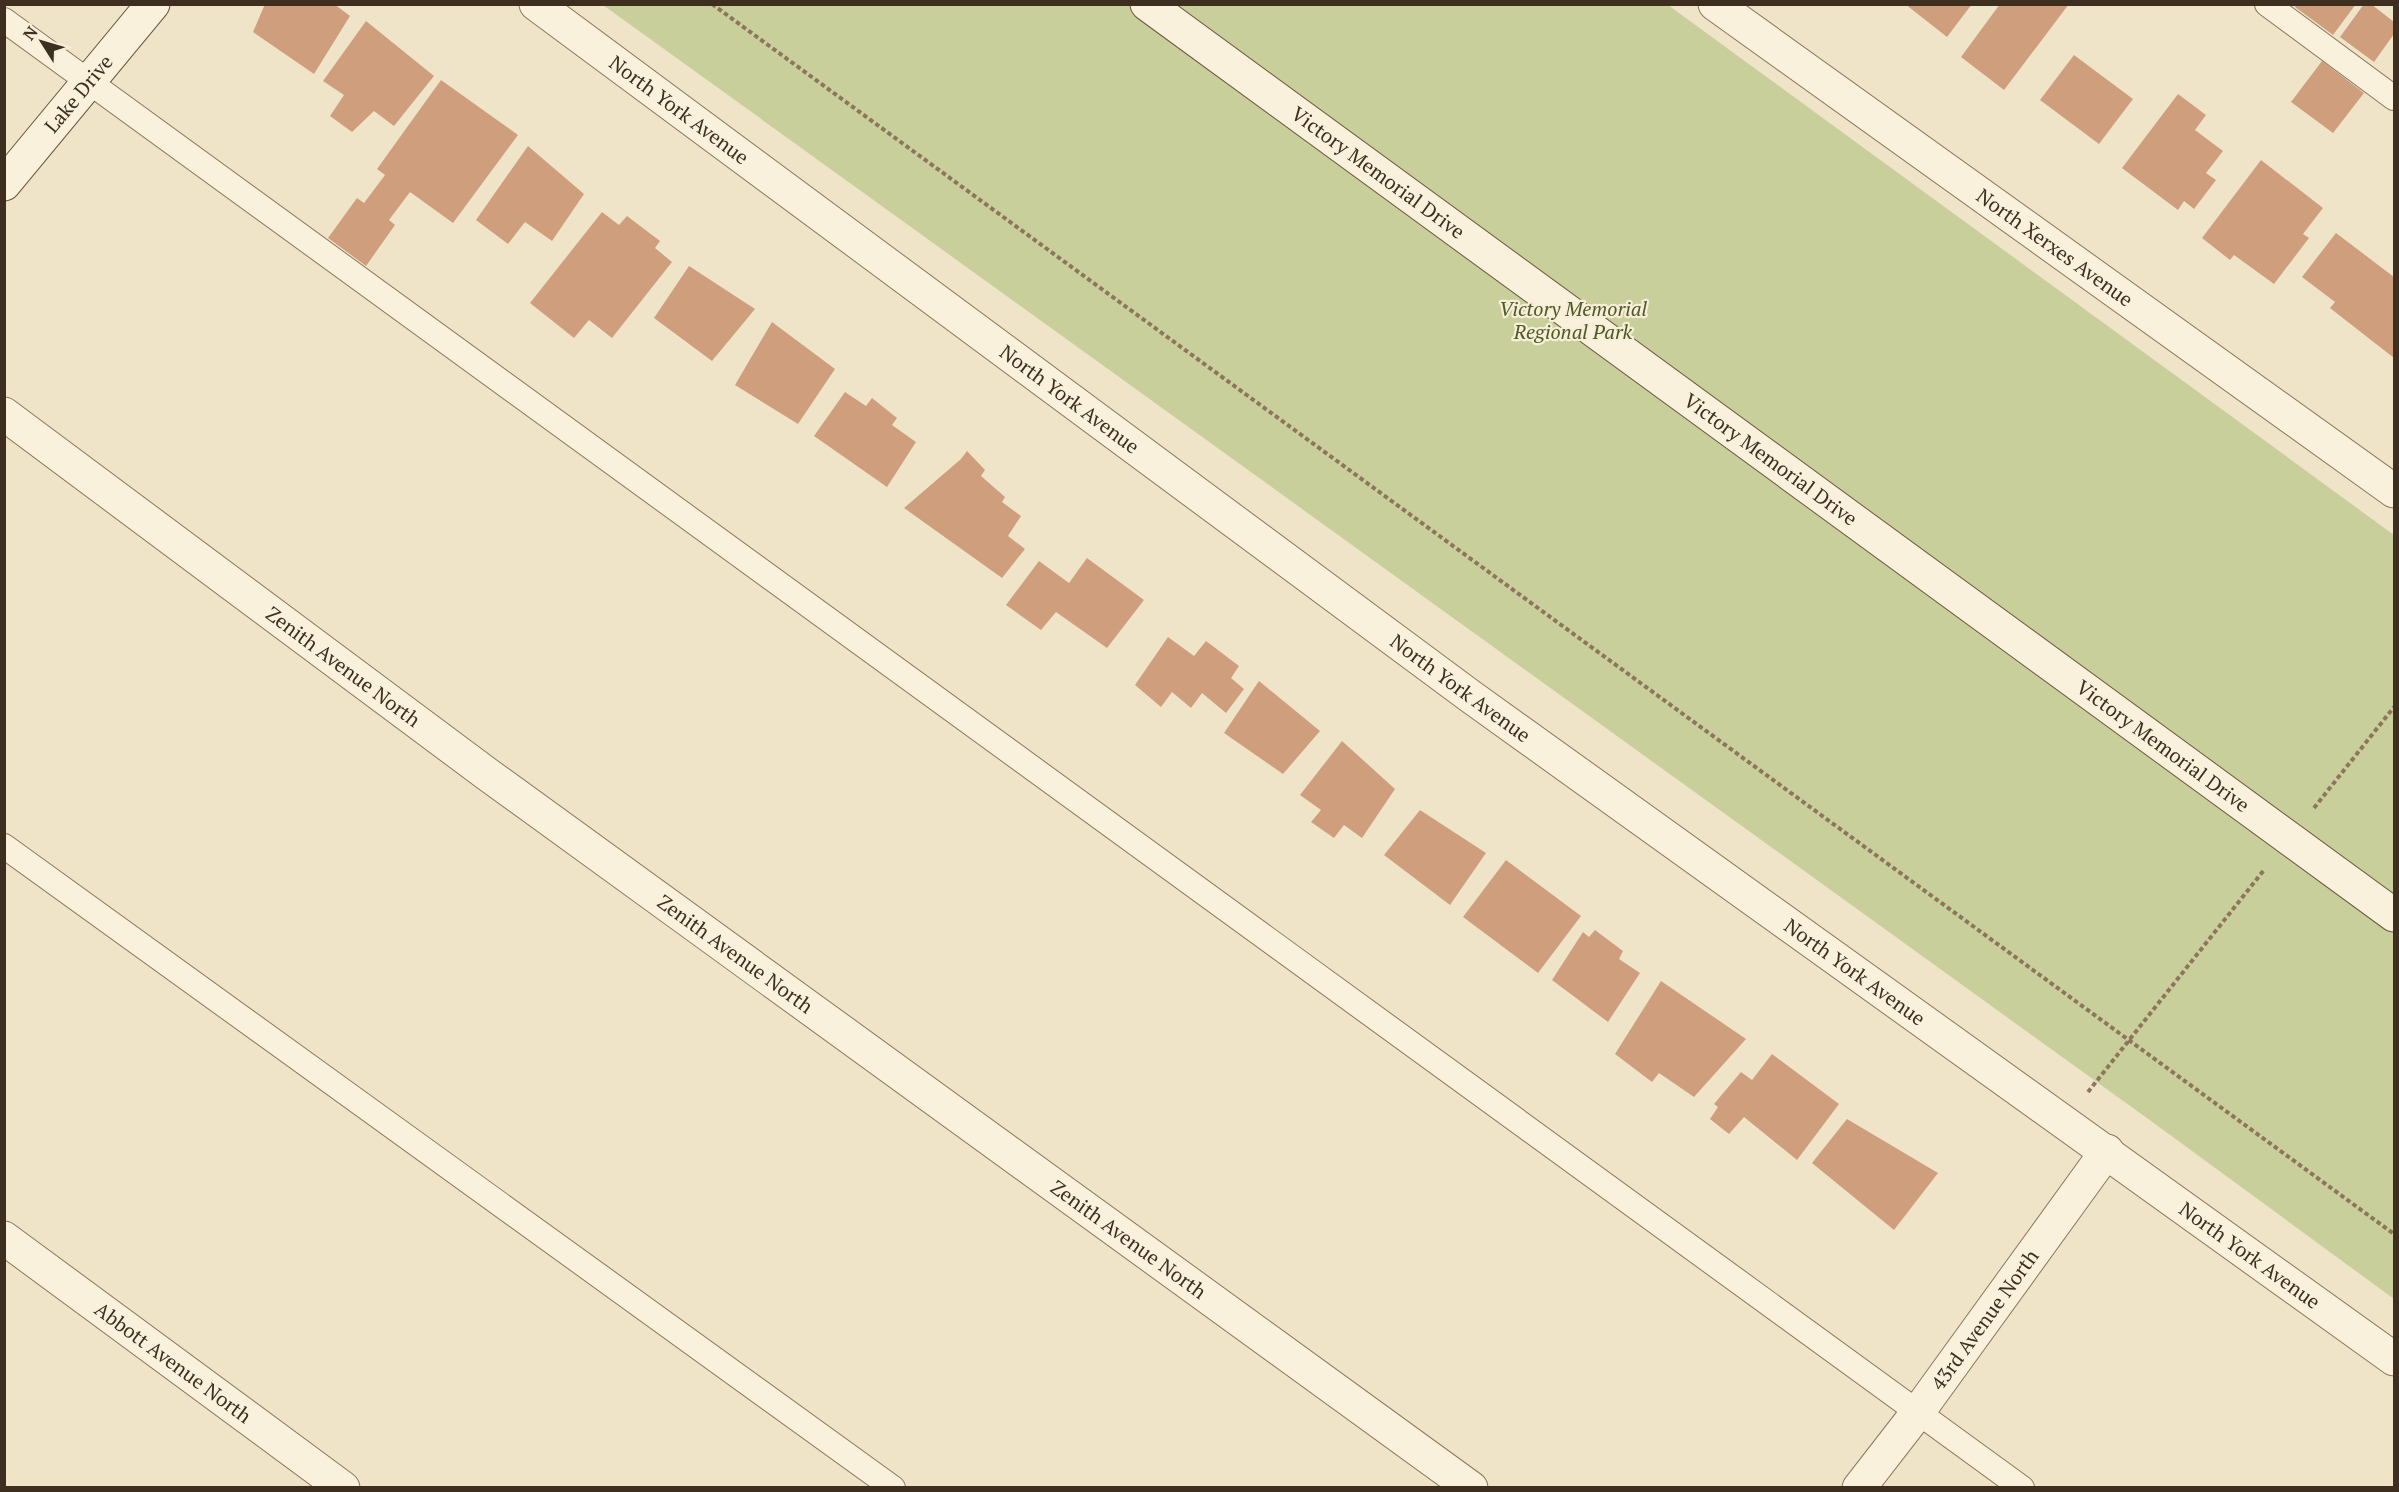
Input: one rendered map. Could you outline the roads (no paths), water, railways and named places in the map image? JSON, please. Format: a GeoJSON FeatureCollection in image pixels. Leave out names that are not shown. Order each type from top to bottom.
{"type":"FeatureCollection","features":[{"type":"Feature","properties":{"kind":"street","name":"Lake Drive"},"geometry":{"type":"LineString","coordinates":[[4,184],[153,4]]}},
{"type":"Feature","properties":{"kind":"street","name":"North York Avenue"},"geometry":{"type":"LineString","coordinates":[[536,4],[1480,703],[2394,1359]]}},
{"type":"Feature","properties":{"kind":"street","name":"Victory Memorial Drive"},"geometry":{"type":"LineString","coordinates":[[1147,4],[2394,915]]}},
{"type":"Feature","properties":{"kind":"street","name":"North Xerxes Avenue"},"geometry":{"type":"LineString","coordinates":[[1715,4],[2394,491]]}},
{"type":"Feature","properties":{"kind":"street","name":"Zenith Avenue North"},"geometry":{"type":"LineString","coordinates":[[4,414],[497,781],[1471,1488]]}},
{"type":"Feature","properties":{"kind":"street","name":"43rd Avenue North"},"geometry":{"type":"LineString","coordinates":[[1859,1488],[1918,1412],[2107,1151]]}},
{"type":"Feature","properties":{"kind":"street","name":"Abbott Avenue North"},"geometry":{"type":"LineString","coordinates":[[4,1238],[343,1488]]}},
{"type":"Feature","properties":{"kind":"lane"},"geometry":{"type":"LineString","coordinates":[[2267,4],[2394,98]]}},
{"type":"Feature","properties":{"kind":"lane"},"geometry":{"type":"LineString","coordinates":[[4,20],[2022,1488]]}},
{"type":"Feature","properties":{"kind":"lane"},"geometry":{"type":"LineString","coordinates":[[4,846],[893,1488]]}},
{"type":"Feature","properties":{"kind":"park label","name":"Victory Memorial Regional Park"},"geometry":{"type":"Point","coordinates":[1573,320]}}]}
